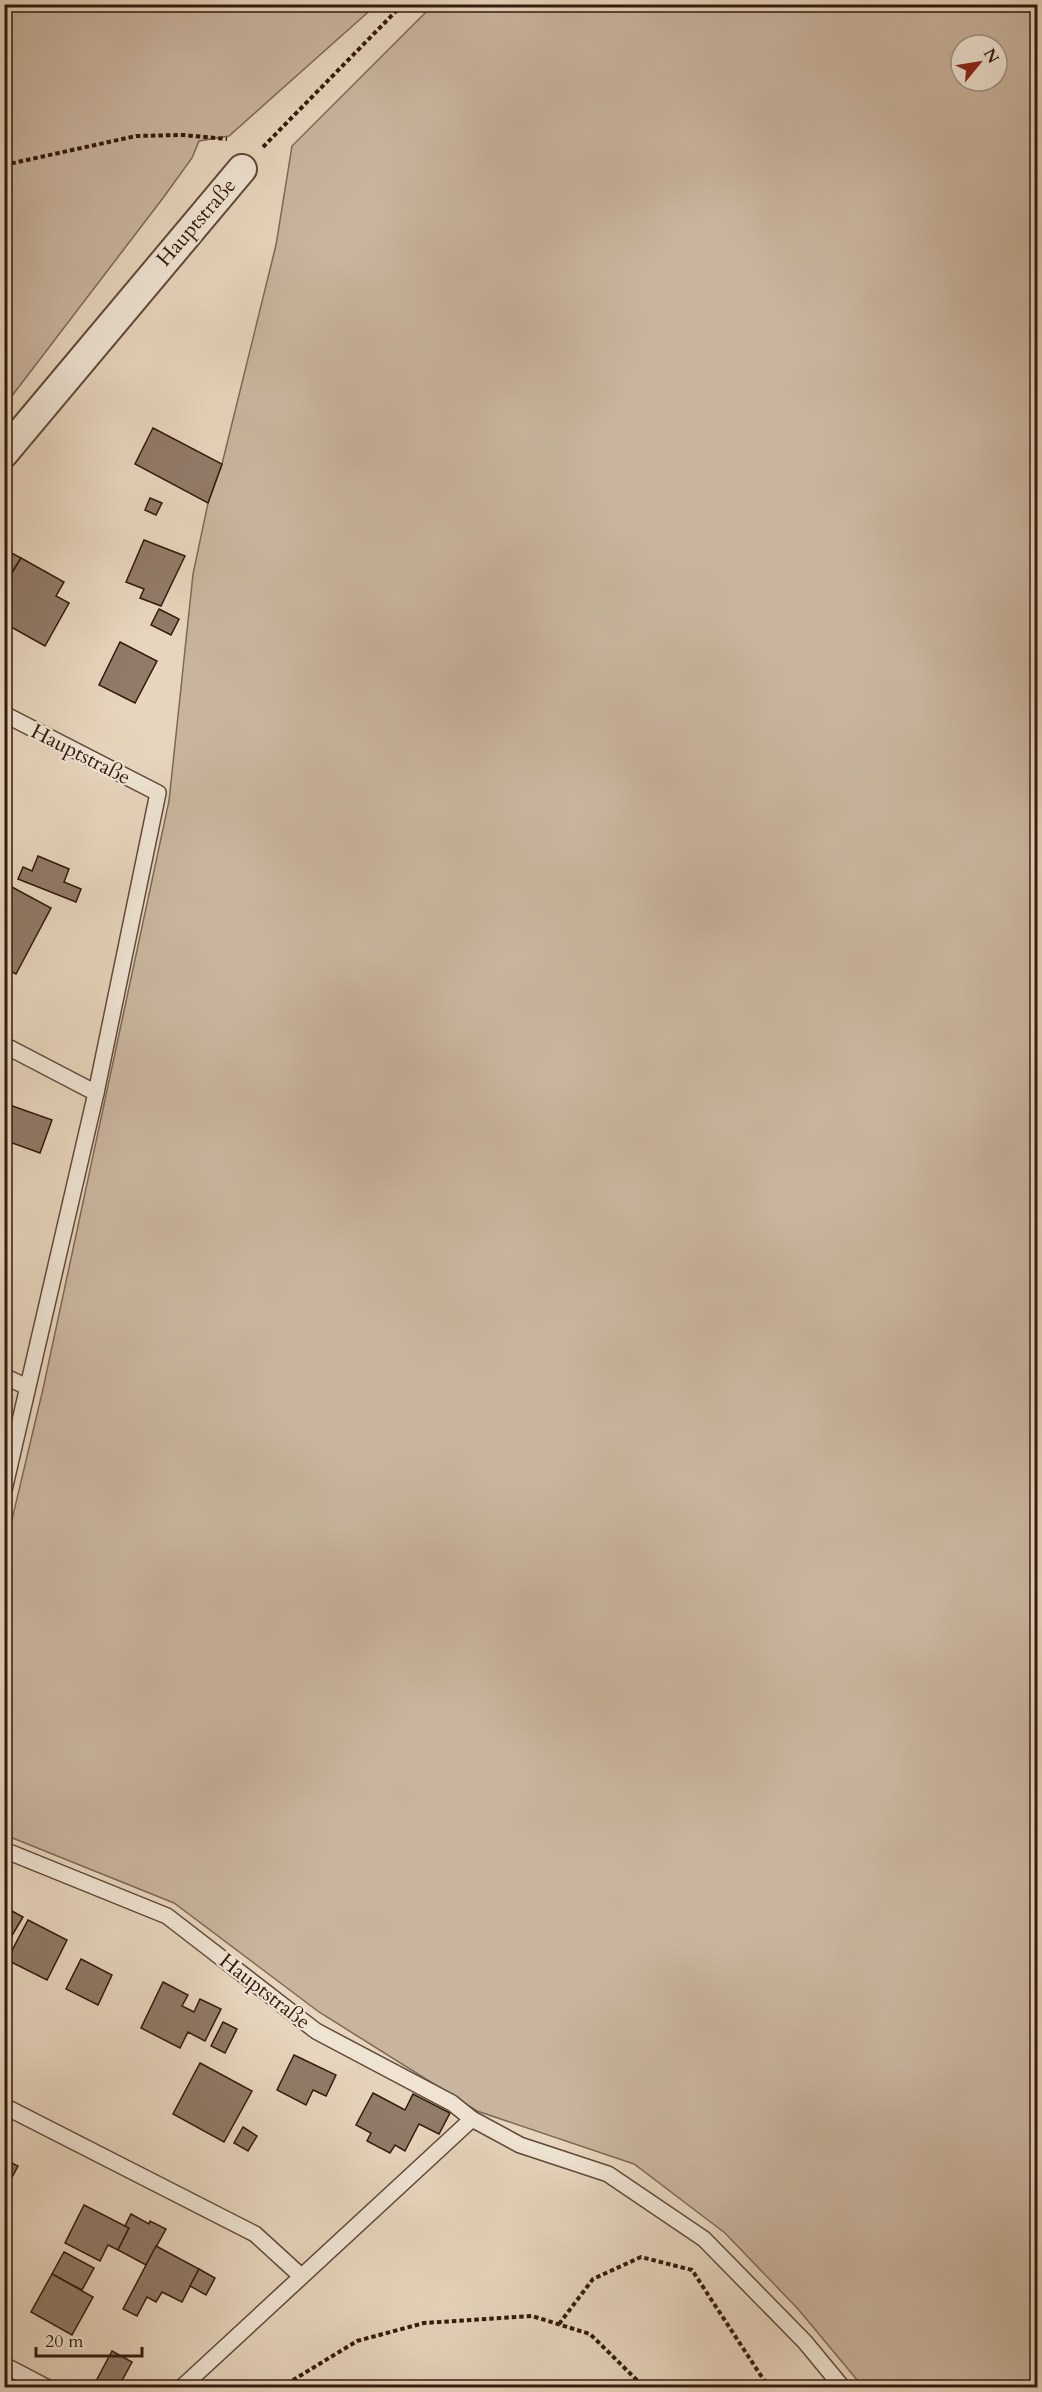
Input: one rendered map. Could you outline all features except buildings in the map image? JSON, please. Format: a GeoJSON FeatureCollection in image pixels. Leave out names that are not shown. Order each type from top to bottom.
{"type":"FeatureCollection","features":[{"type":"Feature","properties":{"kind":"street","name":"Hauptstraße"},"geometry":{"type":"LineString","coordinates":[[4,453],[242,169]]}},
{"type":"Feature","properties":{"kind":"lane","name":"Hauptstraße"},"geometry":{"type":"LineString","coordinates":[[4,714],[158,793],[96,1093]]}},
{"type":"Feature","properties":{"kind":"lane"},"geometry":{"type":"LineString","coordinates":[[4,1045],[96,1093],[4,1490]]}},
{"type":"Feature","properties":{"kind":"lane"},"geometry":{"type":"LineString","coordinates":[[4,1376],[27,1387]]}},
{"type":"Feature","properties":{"kind":"lane","name":"Hauptstraße"},"geometry":{"type":"LineString","coordinates":[[4,1850],[167,1916],[316,2031],[452,2103],[472,2120],[520,2145],[608,2174],[704,2239],[805,2342],[843,2388]]}},
{"type":"Feature","properties":{"kind":"lane"},"geometry":{"type":"LineString","coordinates":[[4,2106],[255,2234],[301,2276]]}},
{"type":"Feature","properties":{"kind":"lane"},"geometry":{"type":"LineString","coordinates":[[181,2388],[472,2120]]}},
{"type":"Feature","properties":{"kind":"lane"},"geometry":{"type":"LineString","coordinates":[[4,2365],[48,2388]]}},
{"type":"Feature","properties":{"kind":"path","name":"Hauptstraße"},"geometry":{"type":"LineString","coordinates":[[242,169],[403,4]]}},
{"type":"Feature","properties":{"kind":"path"},"geometry":{"type":"LineString","coordinates":[[4,165],[136,136],[183,135],[231,140]]}},
{"type":"Feature","properties":{"kind":"path"},"geometry":{"type":"LineString","coordinates":[[255,142],[266,143]]}},
{"type":"Feature","properties":{"kind":"path"},"geometry":{"type":"LineString","coordinates":[[559,2324],[593,2279],[641,2257],[692,2270],[769,2388]]}},
{"type":"Feature","properties":{"kind":"path"},"geometry":{"type":"LineString","coordinates":[[280,2388],[357,2341],[424,2323],[532,2316],[590,2334],[645,2388]]}},
{"type":"Feature","properties":{"kind":"shaded area"},"geometry":{"type":"Polygon","coordinates":[[[5,4],[376,5],[229,136],[199,141],[192,158],[163,198],[5,405],[5,4]]]}},
{"type":"Feature","properties":{"kind":"shaded area"},"geometry":{"type":"Polygon","coordinates":[[[433,5],[1037,5],[1037,2387],[863,2387],[798,2309],[725,2233],[634,2164],[477,2111],[319,2012],[174,1903],[5,1835],[5,1549],[43,1389],[169,801],[193,574],[208,503],[222,464],[276,245],[292,146],[433,5]]]}}]}
